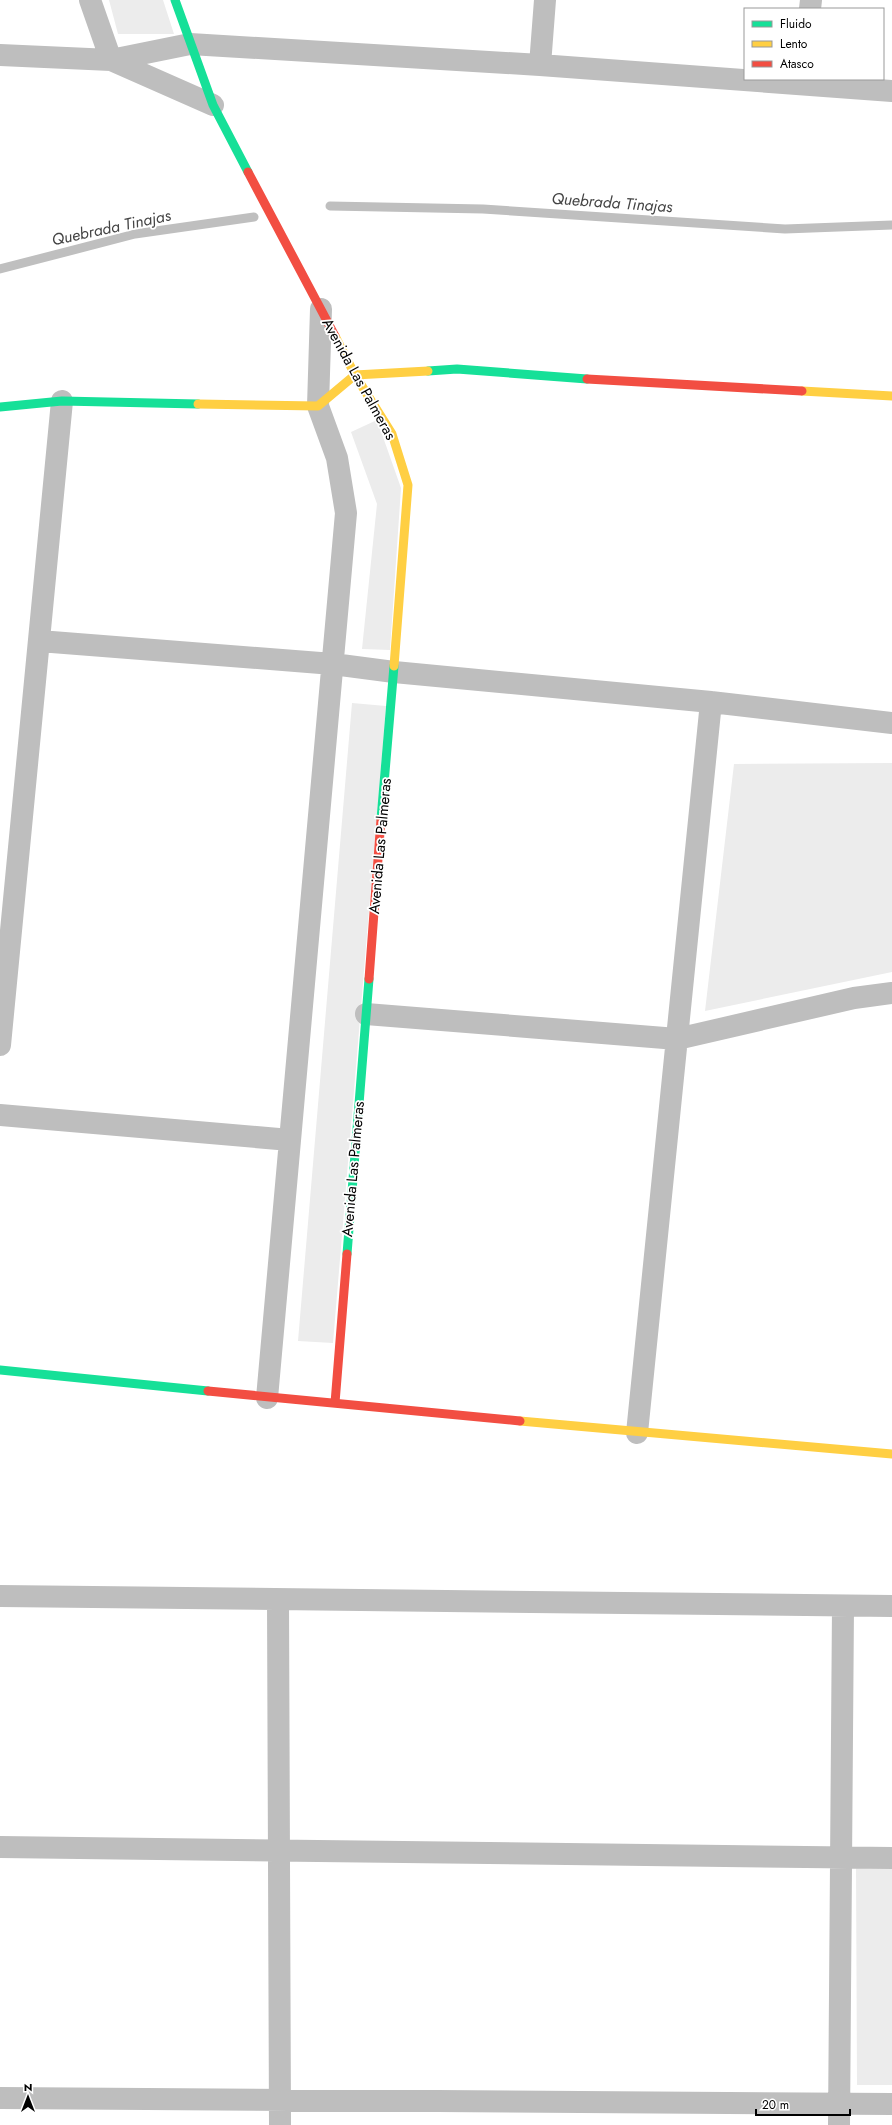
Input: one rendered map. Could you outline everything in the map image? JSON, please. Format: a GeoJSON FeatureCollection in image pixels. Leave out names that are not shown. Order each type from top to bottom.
{"type":"FeatureCollection","features":[{"type":"Feature","properties":{"kind":"street"},"geometry":{"type":"LineString","coordinates":[[90,0],[111,60],[213,105]]}},
{"type":"Feature","properties":{"kind":"street","name":"Avenida Las Palmeras"},"geometry":{"type":"LineString","coordinates":[[175,0],[213,105],[355,374],[392,434],[408,485],[335,1403]]}},
{"type":"Feature","properties":{"kind":"street"},"geometry":{"type":"LineString","coordinates":[[540,65],[546,0]]}},
{"type":"Feature","properties":{"kind":"street"},"geometry":{"type":"LineString","coordinates":[[0,55],[111,60],[190,44],[744,78]]}},
{"type":"Feature","properties":{"kind":"street"},"geometry":{"type":"LineString","coordinates":[[774,80],[892,91]]}},
{"type":"Feature","properties":{"kind":"street","name":"Avenida Las Palmeras"},"geometry":{"type":"LineString","coordinates":[[267,1398],[346,513],[337,458],[318,406],[321,310]]}},
{"type":"Feature","properties":{"kind":"street"},"geometry":{"type":"LineString","coordinates":[[0,407],[62,400],[318,406],[355,374],[457,369],[611,381],[892,396]]}},
{"type":"Feature","properties":{"kind":"street"},"geometry":{"type":"LineString","coordinates":[[0,1045],[8,874],[39,641],[62,400]]}},
{"type":"Feature","properties":{"kind":"street"},"geometry":{"type":"LineString","coordinates":[[39,641],[333,664],[394,672],[711,702],[892,722]]}},
{"type":"Feature","properties":{"kind":"street"},"geometry":{"type":"LineString","coordinates":[[637,1433],[711,702]]}},
{"type":"Feature","properties":{"kind":"street"},"geometry":{"type":"LineString","coordinates":[[366,1014],[677,1039],[854,998],[892,993]]}},
{"type":"Feature","properties":{"kind":"street"},"geometry":{"type":"LineString","coordinates":[[0,1116],[290,1140]]}},
{"type":"Feature","properties":{"kind":"street"},"geometry":{"type":"LineString","coordinates":[[0,1370],[267,1398],[335,1403],[637,1433],[892,1454]]}},
{"type":"Feature","properties":{"kind":"street"},"geometry":{"type":"LineString","coordinates":[[0,1596],[892,1606]]}},
{"type":"Feature","properties":{"kind":"street"},"geometry":{"type":"LineString","coordinates":[[278,1600],[280,2125]]}},
{"type":"Feature","properties":{"kind":"street"},"geometry":{"type":"LineString","coordinates":[[839,2125],[843,1606]]}},
{"type":"Feature","properties":{"kind":"street"},"geometry":{"type":"LineString","coordinates":[[0,1847],[892,1858]]}},
{"type":"Feature","properties":{"kind":"street"},"geometry":{"type":"LineString","coordinates":[[0,2098],[892,2104]]}},
{"type":"Feature","properties":{"kind":"shaded area"},"geometry":{"type":"Polygon","coordinates":[[[109,0],[163,0],[174,34],[118,34],[109,0]]]}},
{"type":"Feature","properties":{"kind":"shaded area"},"geometry":{"type":"Polygon","coordinates":[[[377,420],[401,488],[390,650],[362,649],[377,504],[351,432],[377,420]]]}},
{"type":"Feature","properties":{"kind":"shaded area"},"geometry":{"type":"Polygon","coordinates":[[[352,703],[386,706],[333,1343],[298,1341],[352,703]]]}},
{"type":"Feature","properties":{"kind":"shaded area"},"geometry":{"type":"Polygon","coordinates":[[[892,763],[892,972],[705,1011],[734,764],[892,763]]]}},
{"type":"Feature","properties":{"kind":"shaded area"},"geometry":{"type":"Polygon","coordinates":[[[856,1867],[892,1867],[892,2085],[857,2085],[856,1867]]]}},
{"type":"Feature","properties":{"kind":"waterway","name":"Quebrada Tinajas"},"geometry":{"type":"LineString","coordinates":[[330,206],[483,209],[785,229],[892,225]]}},
{"type":"Feature","properties":{"kind":"waterway","name":"Quebrada Tinajas"},"geometry":{"type":"LineString","coordinates":[[0,269],[135,234],[254,217]]}},
{"type":"Feature","properties":{"kind":"traffic: fast"},"geometry":{"type":"LineString","coordinates":[[175,0],[213,105],[248,172]]}},
{"type":"Feature","properties":{"kind":"traffic: fast"},"geometry":{"type":"LineString","coordinates":[[428,371],[457,369],[587,379]]}},
{"type":"Feature","properties":{"kind":"traffic: fast"},"geometry":{"type":"LineString","coordinates":[[0,407],[62,401],[198,404]]}},
{"type":"Feature","properties":{"kind":"traffic: fast"},"geometry":{"type":"LineString","coordinates":[[381,819],[394,666]]}},
{"type":"Feature","properties":{"kind":"traffic: fast"},"geometry":{"type":"LineString","coordinates":[[347,1254],[369,979]]}},
{"type":"Feature","properties":{"kind":"traffic: fast"},"geometry":{"type":"LineString","coordinates":[[0,1370],[208,1391]]}},
{"type":"Feature","properties":{"kind":"traffic: slow"},"geometry":{"type":"LineString","coordinates":[[335,336],[355,375],[392,434],[408,485],[394,666]]}},
{"type":"Feature","properties":{"kind":"traffic: slow"},"geometry":{"type":"LineString","coordinates":[[198,404],[318,406],[355,375],[428,371]]}},
{"type":"Feature","properties":{"kind":"traffic: slow"},"geometry":{"type":"LineString","coordinates":[[802,391],[892,396]]}},
{"type":"Feature","properties":{"kind":"traffic: slow"},"geometry":{"type":"LineString","coordinates":[[520,1421],[892,1454]]}},
{"type":"Feature","properties":{"kind":"traffic: jam"},"geometry":{"type":"LineString","coordinates":[[248,172],[335,336]]}},
{"type":"Feature","properties":{"kind":"traffic: jam"},"geometry":{"type":"LineString","coordinates":[[587,379],[802,391]]}},
{"type":"Feature","properties":{"kind":"traffic: jam"},"geometry":{"type":"LineString","coordinates":[[369,979],[381,819]]}},
{"type":"Feature","properties":{"kind":"traffic: jam"},"geometry":{"type":"LineString","coordinates":[[335,1403],[347,1254]]}},
{"type":"Feature","properties":{"kind":"traffic: jam"},"geometry":{"type":"LineString","coordinates":[[208,1391],[520,1421]]}}]}
